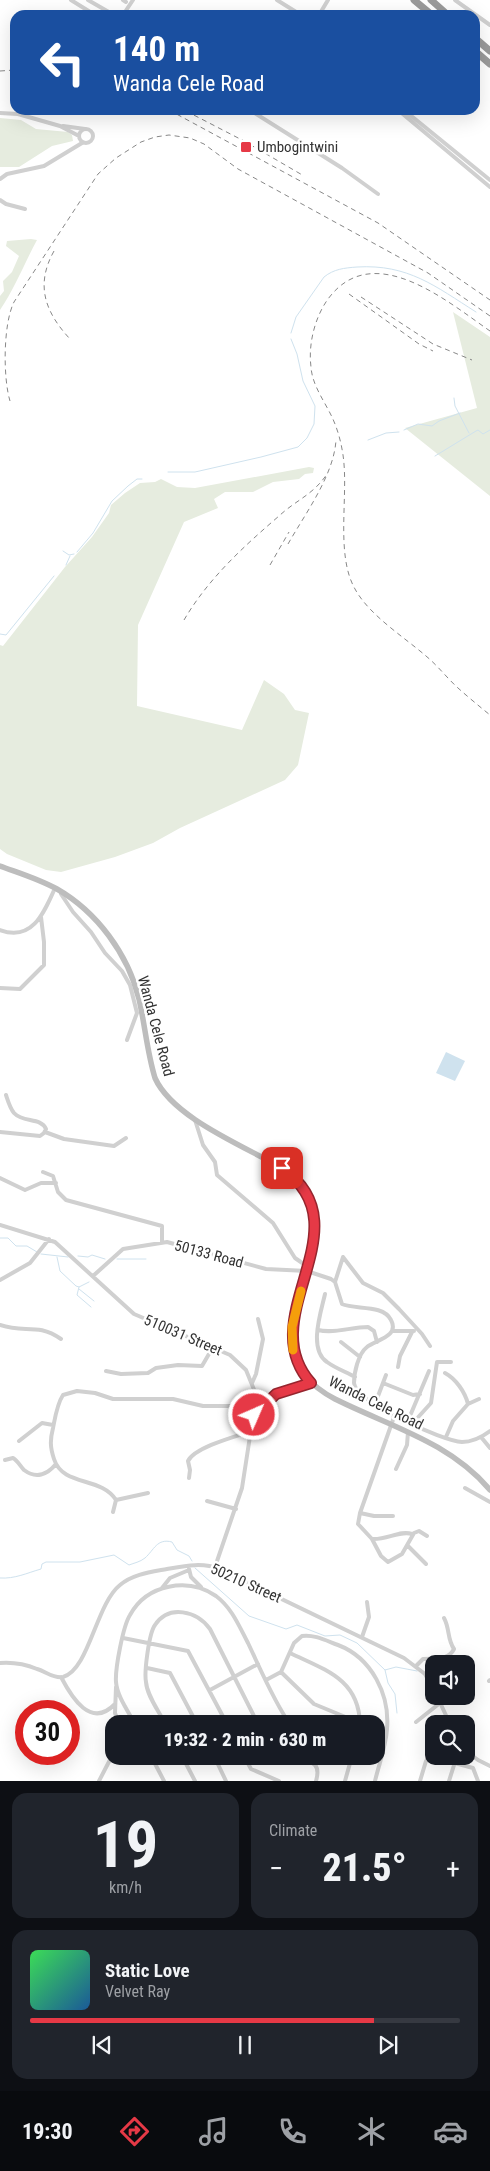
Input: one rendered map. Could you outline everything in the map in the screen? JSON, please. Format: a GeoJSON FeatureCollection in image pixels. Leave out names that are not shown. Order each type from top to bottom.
{"type":"FeatureCollection","features":[{"type":"Feature","properties":{"kind":"highway"},"geometry":{"type":"LineString","coordinates":[[414,0],[426,10]]}},
{"type":"Feature","properties":{"kind":"highway"},"geometry":{"type":"LineString","coordinates":[[431,0],[442,10]]}},
{"type":"Feature","properties":{"kind":"highway"},"geometry":{"type":"LineString","coordinates":[[480,42],[490,51]]}},
{"type":"Feature","properties":{"kind":"highway"},"geometry":{"type":"LineString","coordinates":[[480,55],[490,64]]}},
{"type":"Feature","properties":{"kind":"street"},"geometry":{"type":"LineString","coordinates":[[71,0],[88,10]]}},
{"type":"Feature","properties":{"kind":"street"},"geometry":{"type":"LineString","coordinates":[[89,0],[106,10]]}},
{"type":"Feature","properties":{"kind":"street"},"geometry":{"type":"LineString","coordinates":[[277,0],[293,10]]}},
{"type":"Feature","properties":{"kind":"street"},"geometry":{"type":"LineString","coordinates":[[455,0],[469,10]]}},
{"type":"Feature","properties":{"kind":"street"},"geometry":{"type":"LineString","coordinates":[[0,179],[7,174],[44,166],[72,148],[82,143],[89,143],[94,137],[92,132],[85,129],[60,126],[22,115]]}},
{"type":"Feature","properties":{"kind":"street"},"geometry":{"type":"LineString","coordinates":[[258,115],[334,163],[378,194]]}},
{"type":"Feature","properties":{"kind":"street"},"geometry":{"type":"LineString","coordinates":[[404,115],[490,187]]}},
{"type":"Feature","properties":{"kind":"street"},"geometry":{"type":"LineString","coordinates":[[410,115],[490,180]]}},
{"type":"Feature","properties":{"kind":"street"},"geometry":{"type":"LineString","coordinates":[[60,126],[79,136],[82,143]]}},
{"type":"Feature","properties":{"kind":"street"},"geometry":{"type":"LineString","coordinates":[[72,148],[80,132],[85,129]]}},
{"type":"Feature","properties":{"kind":"street"},"geometry":{"type":"LineString","coordinates":[[0,200],[6,204],[25,209]]}},
{"type":"Feature","properties":{"kind":"street","name":"Wanda Cele Road"},"geometry":{"type":"LineString","coordinates":[[0,866],[55,889],[93,917],[120,953],[138,997],[152,1068],[158,1084],[171,1103],[195,1120],[282,1168],[303,1187],[312,1206],[315,1221],[314,1241],[293,1320],[292,1335],[295,1357],[311,1383],[328,1396],[438,1446],[459,1460],[490,1490]]}},
{"type":"Feature","properties":{"kind":"street"},"geometry":{"type":"LineString","coordinates":[[0,930],[12,933],[25,931],[34,925],[41,916],[55,889],[63,896],[73,912],[91,932],[130,985],[137,1013],[127,1040]]}},
{"type":"Feature","properties":{"kind":"street"},"geometry":{"type":"LineString","coordinates":[[0,988],[15,990],[21,988],[44,966],[41,916]]}},
{"type":"Feature","properties":{"kind":"street"},"geometry":{"type":"LineString","coordinates":[[6,1095],[16,1115],[44,1124],[45,1132]]}},
{"type":"Feature","properties":{"kind":"street"},"geometry":{"type":"LineString","coordinates":[[195,1120],[203,1145],[215,1162],[217,1175],[273,1223],[295,1258],[307,1269],[335,1282]]}},
{"type":"Feature","properties":{"kind":"street"},"geometry":{"type":"LineString","coordinates":[[0,1132],[43,1135],[45,1132]]}},
{"type":"Feature","properties":{"kind":"street"},"geometry":{"type":"LineString","coordinates":[[45,1132],[64,1139],[114,1146],[126,1138]]}},
{"type":"Feature","properties":{"kind":"street"},"geometry":{"type":"LineString","coordinates":[[44,1172],[51,1174],[56,1182],[58,1192],[64,1199],[162,1226],[162,1242]]}},
{"type":"Feature","properties":{"kind":"street"},"geometry":{"type":"LineString","coordinates":[[0,1178],[25,1190],[41,1183],[56,1182]]}},
{"type":"Feature","properties":{"kind":"street","name":"510031 Street"},"geometry":{"type":"LineString","coordinates":[[0,1226],[55,1242],[134,1314],[214,1347],[238,1361],[246,1370],[252,1382],[255,1404],[246,1473],[236,1509],[215,1567]]}},
{"type":"Feature","properties":{"kind":"street"},"geometry":{"type":"LineString","coordinates":[[0,1280],[30,1263],[49,1239]]}},
{"type":"Feature","properties":{"kind":"street","name":"50133 Road"},"geometry":{"type":"LineString","coordinates":[[93,1276],[123,1249],[162,1242],[266,1269],[307,1269]]}},
{"type":"Feature","properties":{"kind":"street"},"geometry":{"type":"LineString","coordinates":[[430,1346],[418,1330],[383,1293],[363,1282],[347,1260],[342,1258],[335,1282],[342,1304],[386,1314],[392,1321],[392,1331],[386,1338],[366,1348],[360,1357],[354,1386],[358,1392],[394,1416],[462,1442],[481,1437],[490,1432]]}},
{"type":"Feature","properties":{"kind":"street"},"geometry":{"type":"LineString","coordinates":[[326,1294],[316,1343],[321,1356],[326,1362],[355,1377]]}},
{"type":"Feature","properties":{"kind":"street"},"geometry":{"type":"LineString","coordinates":[[252,1382],[256,1374],[263,1339],[258,1319]]}},
{"type":"Feature","properties":{"kind":"street"},"geometry":{"type":"LineString","coordinates":[[0,1325],[20,1330],[36,1328],[61,1338]]}},
{"type":"Feature","properties":{"kind":"street"},"geometry":{"type":"LineString","coordinates":[[318,1330],[331,1332],[346,1328],[368,1327],[374,1331],[377,1342]]}},
{"type":"Feature","properties":{"kind":"street"},"geometry":{"type":"LineString","coordinates":[[392,1331],[412,1332],[418,1330]]}},
{"type":"Feature","properties":{"kind":"street"},"geometry":{"type":"LineString","coordinates":[[398,1367],[400,1356],[412,1332]]}},
{"type":"Feature","properties":{"kind":"street"},"geometry":{"type":"LineString","coordinates":[[341,1342],[360,1357]]}},
{"type":"Feature","properties":{"kind":"street"},"geometry":{"type":"LineString","coordinates":[[106,1371],[121,1374],[148,1373],[156,1368],[178,1365],[202,1366],[214,1347]]}},
{"type":"Feature","properties":{"kind":"street"},"geometry":{"type":"LineString","coordinates":[[410,1423],[432,1403],[437,1362],[451,1362]]}},
{"type":"Feature","properties":{"kind":"street"},"geometry":{"type":"LineString","coordinates":[[410,1423],[429,1371]]}},
{"type":"Feature","properties":{"kind":"street"},"geometry":{"type":"LineString","coordinates":[[445,1373],[451,1376],[463,1391],[468,1404]]}},
{"type":"Feature","properties":{"kind":"street"},"geometry":{"type":"LineString","coordinates":[[374,1404],[386,1375]]}},
{"type":"Feature","properties":{"kind":"street"},"geometry":{"type":"LineString","coordinates":[[254,1415],[280,1392],[311,1383]]}},
{"type":"Feature","properties":{"kind":"street"},"geometry":{"type":"LineString","coordinates":[[383,1383],[413,1395],[420,1394]]}},
{"type":"Feature","properties":{"kind":"street"},"geometry":{"type":"LineString","coordinates":[[116,1500],[107,1490],[61,1472],[56,1464],[50,1444],[53,1424],[61,1398],[70,1392],[91,1393],[119,1400],[173,1400],[203,1406],[255,1404],[269,1401]]}},
{"type":"Feature","properties":{"kind":"street"},"geometry":{"type":"LineString","coordinates":[[446,1437],[453,1421],[468,1404],[479,1399]]}},
{"type":"Feature","properties":{"kind":"street"},"geometry":{"type":"LineString","coordinates":[[394,1416],[360,1513],[358,1524],[372,1539],[376,1548],[388,1562],[400,1556],[408,1546],[412,1534]]}},
{"type":"Feature","properties":{"kind":"street"},"geometry":{"type":"LineString","coordinates":[[19,1441],[42,1423],[53,1424]]}},
{"type":"Feature","properties":{"kind":"street"},"geometry":{"type":"LineString","coordinates":[[189,1478],[188,1461],[190,1457],[209,1447],[252,1431]]}},
{"type":"Feature","properties":{"kind":"street"},"geometry":{"type":"LineString","coordinates":[[396,1469],[407,1445],[408,1432]]}},
{"type":"Feature","properties":{"kind":"street"},"geometry":{"type":"LineString","coordinates":[[481,1437],[490,1448]]}},
{"type":"Feature","properties":{"kind":"street"},"geometry":{"type":"LineString","coordinates":[[5,1460],[13,1458],[25,1470],[40,1475],[46,1473],[56,1464]]}},
{"type":"Feature","properties":{"kind":"street"},"geometry":{"type":"LineString","coordinates":[[465,1488],[490,1502]]}},
{"type":"Feature","properties":{"kind":"street"},"geometry":{"type":"LineString","coordinates":[[116,1500],[148,1494]]}},
{"type":"Feature","properties":{"kind":"street"},"geometry":{"type":"LineString","coordinates":[[113,1512],[116,1500]]}},
{"type":"Feature","properties":{"kind":"street"},"geometry":{"type":"LineString","coordinates":[[207,1501],[236,1509]]}},
{"type":"Feature","properties":{"kind":"street"},"geometry":{"type":"LineString","coordinates":[[360,1513],[374,1516],[393,1516]]}},
{"type":"Feature","properties":{"kind":"street"},"geometry":{"type":"LineString","coordinates":[[372,1539],[388,1538],[403,1532],[412,1534],[419,1531],[428,1536]]}},
{"type":"Feature","properties":{"kind":"street"},"geometry":{"type":"LineString","coordinates":[[408,1546],[426,1564]]}},
{"type":"Feature","properties":{"kind":"street","name":"50210 Street"},"geometry":{"type":"LineString","coordinates":[[61,1677],[72,1671],[79,1662],[105,1604],[119,1586],[130,1579],[152,1571],[215,1567],[362,1637],[416,1666],[425,1674]]}},
{"type":"Feature","properties":{"kind":"street"},"geometry":{"type":"LineString","coordinates":[[162,1588],[170,1578],[189,1568],[191,1577],[231,1611],[285,1715]]}},
{"type":"Feature","properties":{"kind":"street"},"geometry":{"type":"LineString","coordinates":[[116,1715],[116,1683],[127,1620],[132,1611],[146,1597],[162,1588],[182,1584],[203,1589]]}},
{"type":"Feature","properties":{"kind":"street"},"geometry":{"type":"LineString","coordinates":[[362,1637],[369,1616],[367,1602]]}},
{"type":"Feature","properties":{"kind":"street"},"geometry":{"type":"LineString","coordinates":[[161,1715],[146,1685],[153,1627],[162,1618],[181,1611],[195,1614],[210,1629],[253,1715]]}},
{"type":"Feature","properties":{"kind":"street"},"geometry":{"type":"LineString","coordinates":[[416,1666],[423,1659],[442,1658],[453,1652],[454,1650],[448,1640],[447,1624],[444,1618]]}},
{"type":"Feature","properties":{"kind":"street"},"geometry":{"type":"LineString","coordinates":[[266,1680],[281,1672],[299,1636],[310,1636],[348,1650],[368,1666],[377,1680],[385,1702],[387,1722],[385,1742],[375,1781]]}},
{"type":"Feature","properties":{"kind":"street"},"geometry":{"type":"LineString","coordinates":[[123,1638],[188,1651],[222,1715]]}},
{"type":"Feature","properties":{"kind":"street"},"geometry":{"type":"LineString","coordinates":[[290,1653],[332,1674],[343,1682],[356,1700],[358,1715]]}},
{"type":"Feature","properties":{"kind":"street"},"geometry":{"type":"LineString","coordinates":[[0,1663],[18,1663],[61,1677],[74,1699],[94,1714],[104,1714],[115,1704]]}},
{"type":"Feature","properties":{"kind":"street"},"geometry":{"type":"LineString","coordinates":[[210,1690],[258,1664]]}},
{"type":"Feature","properties":{"kind":"street"},"geometry":{"type":"LineString","coordinates":[[147,1668],[170,1673],[192,1715]]}},
{"type":"Feature","properties":{"kind":"street"},"geometry":{"type":"LineString","coordinates":[[281,1672],[314,1704],[339,1715]]}},
{"type":"Feature","properties":{"kind":"street"},"geometry":{"type":"LineString","coordinates":[[116,1683],[131,1715]]}},
{"type":"Feature","properties":{"kind":"street"},"geometry":{"type":"LineString","coordinates":[[416,1722],[439,1705]]}},
{"type":"Feature","properties":{"kind":"street"},"geometry":{"type":"LineString","coordinates":[[475,1757],[490,1766]]}},
{"type":"Feature","properties":{"kind":"street"},"geometry":{"type":"LineString","coordinates":[[473,1768],[480,1761]]}},
{"type":"Feature","properties":{"kind":"street"},"geometry":{"type":"LineString","coordinates":[[420,1781],[425,1764]]}},
{"type":"Feature","properties":{"kind":"street"},"geometry":{"type":"LineString","coordinates":[[99,1781],[107,1765]]}},
{"type":"Feature","properties":{"kind":"street"},"geometry":{"type":"LineString","coordinates":[[156,1765],[164,1781]]}},
{"type":"Feature","properties":{"kind":"street"},"geometry":{"type":"LineString","coordinates":[[187,1765],[195,1781]]}},
{"type":"Feature","properties":{"kind":"street"},"geometry":{"type":"LineString","coordinates":[[218,1765],[226,1781]]}},
{"type":"Feature","properties":{"kind":"street"},"geometry":{"type":"LineString","coordinates":[[248,1765],[251,1770],[279,1781]]}},
{"type":"Feature","properties":{"kind":"street"},"geometry":{"type":"LineString","coordinates":[[316,1765],[318,1770],[316,1781]]}},
{"type":"Feature","properties":{"kind":"street"},"geometry":{"type":"LineString","coordinates":[[345,1781],[349,1765]]}},
{"type":"Feature","properties":{"kind":"street"},"geometry":{"type":"LineString","coordinates":[[449,1781],[454,1765]]}},
{"type":"Feature","properties":{"kind":"street"},"geometry":{"type":"LineString","coordinates":[[464,1765],[473,1768]]}},
{"type":"Feature","properties":{"kind":"street"},"geometry":{"type":"LineString","coordinates":[[473,1768],[478,1781]]}},
{"type":"Feature","properties":{"kind":"shaded area"},"geometry":{"type":"Polygon","coordinates":[[[0,118],[21,120],[36,129],[68,132],[72,135],[73,141],[52,146],[19,167],[0,167],[0,118]]]}},
{"type":"Feature","properties":{"kind":"shaded area"},"geometry":{"type":"Polygon","coordinates":[[[37,240],[15,285],[0,310],[0,296],[4,291],[3,281],[12,272],[19,256],[6,246],[7,241],[37,240]]]}},
{"type":"Feature","properties":{"kind":"shaded area"},"geometry":{"type":"Polygon","coordinates":[[[453,312],[490,337],[490,496],[405,428],[477,408],[453,312]]]}},
{"type":"Feature","properties":{"kind":"shaded area"},"geometry":{"type":"Polygon","coordinates":[[[309,467],[314,468],[313,473],[305,474],[299,479],[273,482],[253,492],[225,492],[214,499],[218,508],[184,522],[138,625],[137,706],[242,730],[264,680],[284,694],[295,710],[309,713],[298,765],[285,780],[180,828],[153,843],[115,857],[61,872],[46,870],[7,854],[0,849],[0,645],[3,646],[65,567],[92,537],[109,513],[111,505],[140,483],[155,482],[161,479],[177,487],[195,488],[309,467]]]}},
{"type":"Feature","properties":{"kind":"water"},"geometry":{"type":"Polygon","coordinates":[[[446,1052],[465,1061],[455,1081],[436,1073],[446,1052]]]}},
{"type":"Feature","properties":{"kind":"waterway"},"geometry":{"type":"LineString","coordinates":[[291,333],[296,317],[324,277],[335,271],[348,268],[375,267],[406,273],[434,286],[476,312]]}},
{"type":"Feature","properties":{"kind":"waterway"},"geometry":{"type":"LineString","coordinates":[[168,472],[195,472],[261,457],[298,447],[307,438],[314,424],[315,406],[303,381],[297,354],[291,339]]}},
{"type":"Feature","properties":{"kind":"waterway"},"geometry":{"type":"LineString","coordinates":[[454,398],[455,406],[469,433]]}},
{"type":"Feature","properties":{"kind":"waterway"},"geometry":{"type":"LineString","coordinates":[[404,430],[418,424],[432,426],[439,421],[460,413]]}},
{"type":"Feature","properties":{"kind":"waterway"},"geometry":{"type":"LineString","coordinates":[[435,456],[478,430],[483,434],[490,430]]}},
{"type":"Feature","properties":{"kind":"waterway"},"geometry":{"type":"LineString","coordinates":[[368,440],[386,433],[399,432]]}},
{"type":"Feature","properties":{"kind":"waterway"},"geometry":{"type":"LineString","coordinates":[[77,552],[93,533],[112,501],[137,479],[142,479]]}},
{"type":"Feature","properties":{"kind":"waterway"},"geometry":{"type":"LineString","coordinates":[[63,551],[69,555],[74,554]]}},
{"type":"Feature","properties":{"kind":"waterway"},"geometry":{"type":"LineString","coordinates":[[66,565],[70,556]]}},
{"type":"Feature","properties":{"kind":"waterway"},"geometry":{"type":"LineString","coordinates":[[0,634],[6,635],[54,576]]}},
{"type":"Feature","properties":{"kind":"waterway"},"geometry":{"type":"LineString","coordinates":[[0,1238],[8,1238],[16,1246],[27,1246],[37,1252]]}},
{"type":"Feature","properties":{"kind":"waterway"},"geometry":{"type":"LineString","coordinates":[[41,1254],[68,1257]]}},
{"type":"Feature","properties":{"kind":"waterway"},"geometry":{"type":"LineString","coordinates":[[78,1256],[88,1257],[92,1255],[105,1259]]}},
{"type":"Feature","properties":{"kind":"waterway"},"geometry":{"type":"LineString","coordinates":[[57,1257],[60,1271],[76,1286],[79,1287],[89,1282]]}},
{"type":"Feature","properties":{"kind":"waterway"},"geometry":{"type":"LineString","coordinates":[[117,1259],[146,1259]]}},
{"type":"Feature","properties":{"kind":"waterway"},"geometry":{"type":"LineString","coordinates":[[79,1287],[77,1295],[91,1307]]}},
{"type":"Feature","properties":{"kind":"waterway"},"geometry":{"type":"LineString","coordinates":[[79,1289],[94,1301]]}},
{"type":"Feature","properties":{"kind":"waterway"},"geometry":{"type":"LineString","coordinates":[[0,1578],[16,1577],[41,1569],[42,1564],[46,1562],[80,1562],[114,1555],[129,1565],[143,1559],[159,1543],[167,1541],[172,1542],[177,1550],[189,1556],[192,1561]]}},
{"type":"Feature","properties":{"kind":"waterway"},"geometry":{"type":"LineString","coordinates":[[195,1568],[249,1616],[286,1629],[297,1625],[325,1636],[340,1635],[357,1643],[385,1670],[396,1667],[417,1671]]}},
{"type":"Feature","properties":{"kind":"waterway"},"geometry":{"type":"LineString","coordinates":[[385,1670],[388,1683],[395,1694],[397,1713]]}},
{"type":"Feature","properties":{"kind":"railway"},"geometry":{"type":"LineString","coordinates":[[0,71],[10,70]]}},
{"type":"Feature","properties":{"kind":"railway"},"geometry":{"type":"LineString","coordinates":[[178,115],[378,223],[490,300]]}},
{"type":"Feature","properties":{"kind":"railway"},"geometry":{"type":"LineString","coordinates":[[194,115],[244,141],[304,176]]}},
{"type":"Feature","properties":{"kind":"railway"},"geometry":{"type":"LineString","coordinates":[[10,401],[6,379],[5,351],[10,312],[14,302],[98,174],[116,158],[141,142],[155,137],[169,135],[190,138],[204,144],[238,169],[428,273],[490,316]]}},
{"type":"Feature","properties":{"kind":"railway"},"geometry":{"type":"LineString","coordinates":[[54,251],[48,263],[44,287],[54,319],[70,339]]}},
{"type":"Feature","properties":{"kind":"railway"},"geometry":{"type":"LineString","coordinates":[[490,331],[453,305],[410,281],[388,275],[366,274],[346,282],[323,306],[316,322],[310,358],[313,379],[335,424],[342,450],[345,488],[344,542],[349,575],[355,589],[361,599],[378,617],[426,656],[458,688],[490,715]]}},
{"type":"Feature","properties":{"kind":"railway"},"geometry":{"type":"LineString","coordinates":[[349,294],[419,344],[433,351]]}},
{"type":"Feature","properties":{"kind":"railway"},"geometry":{"type":"LineString","coordinates":[[361,297],[433,344],[472,360]]}},
{"type":"Feature","properties":{"kind":"railway"},"geometry":{"type":"LineString","coordinates":[[288,544],[324,480],[330,467],[336,440]]}},
{"type":"Feature","properties":{"kind":"railway"},"geometry":{"type":"LineString","coordinates":[[184,620],[193,605],[227,564],[285,510],[316,487],[327,474]]}},
{"type":"Feature","properties":{"kind":"railway"},"geometry":{"type":"LineString","coordinates":[[270,565],[289,532]]}},
{"type":"Feature","properties":{"kind":"slow traffic"},"geometry":{"type":"LineString","coordinates":[[293,1350],[292,1327],[301,1291]]}},
{"type":"Feature","properties":{"kind":"place","name":"Umbogintwini"},"geometry":{"type":"Point","coordinates":[246,147]}},
{"type":"Feature","properties":{"kind":"route"},"geometry":{"type":"LineString","coordinates":[[254,1415],[274,1395],[311,1383],[295,1357],[292,1335],[293,1320],[316,1228],[312,1206],[307,1194],[303,1187],[282,1168]]}}]}
